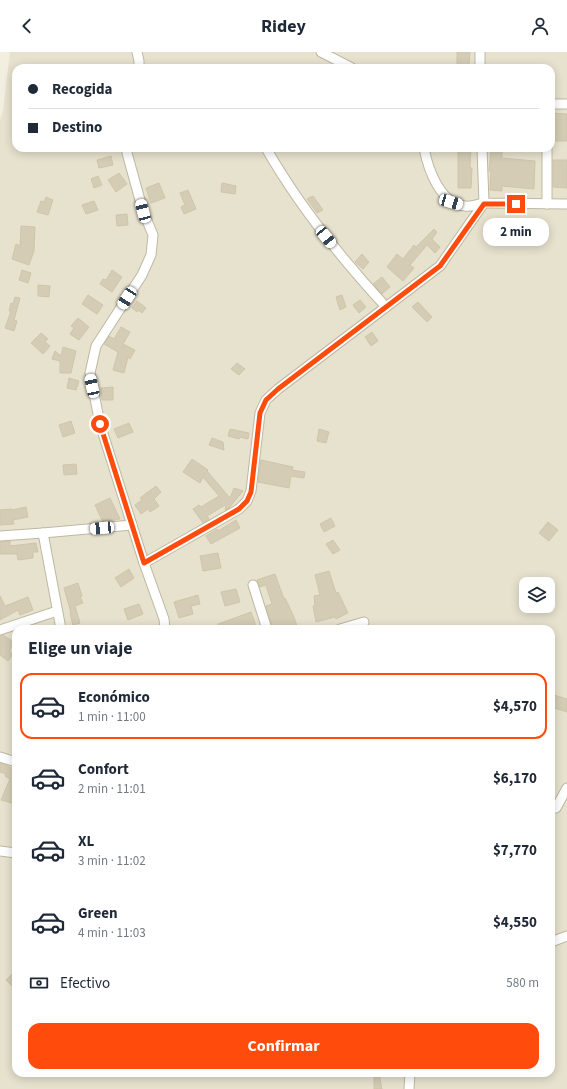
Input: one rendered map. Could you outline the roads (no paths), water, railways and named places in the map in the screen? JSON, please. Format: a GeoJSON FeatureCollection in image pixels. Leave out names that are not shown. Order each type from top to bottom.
{"type":"FeatureCollection","features":[{"type":"Feature","properties":{"kind":"street"},"geometry":{"type":"LineString","coordinates":[[137,52],[139,64]]}},
{"type":"Feature","properties":{"kind":"street"},"geometry":{"type":"LineString","coordinates":[[321,52],[344,64]]}},
{"type":"Feature","properties":{"kind":"street"},"geometry":{"type":"LineString","coordinates":[[480,52],[480,64]]}},
{"type":"Feature","properties":{"kind":"street"},"geometry":{"type":"LineString","coordinates":[[555,104],[567,104]]}},
{"type":"Feature","properties":{"kind":"street"},"geometry":{"type":"LineString","coordinates":[[127,152],[143,211],[153,235],[151,255],[142,275],[96,346],[90,373],[100,424],[144,563],[164,619],[165,625]]}},
{"type":"Feature","properties":{"kind":"street"},"geometry":{"type":"LineString","coordinates":[[268,152],[282,177],[308,214],[364,284],[386,307]]}},
{"type":"Feature","properties":{"kind":"street"},"geometry":{"type":"LineString","coordinates":[[425,152],[426,160],[435,183],[451,202],[465,206],[484,204],[567,204]]}},
{"type":"Feature","properties":{"kind":"street"},"geometry":{"type":"LineString","coordinates":[[144,563],[239,509],[247,501],[251,492],[260,413],[266,400],[278,389],[440,266],[484,204],[482,152]]}},
{"type":"Feature","properties":{"kind":"street"},"geometry":{"type":"LineString","coordinates":[[547,152],[547,204]]}},
{"type":"Feature","properties":{"kind":"street"},"geometry":{"type":"LineString","coordinates":[[0,536],[132,525]]}},
{"type":"Feature","properties":{"kind":"street"},"geometry":{"type":"LineString","coordinates":[[43,533],[60,625]]}},
{"type":"Feature","properties":{"kind":"street"},"geometry":{"type":"LineString","coordinates":[[253,585],[266,625]]}},
{"type":"Feature","properties":{"kind":"street"},"geometry":{"type":"LineString","coordinates":[[15,625],[57,611]]}},
{"type":"Feature","properties":{"kind":"street"},"geometry":{"type":"LineString","coordinates":[[354,625],[364,622]]}},
{"type":"Feature","properties":{"kind":"street"},"geometry":{"type":"LineString","coordinates":[[0,630],[12,626]]}},
{"type":"Feature","properties":{"kind":"street"},"geometry":{"type":"LineString","coordinates":[[0,757],[12,761]]}},
{"type":"Feature","properties":{"kind":"street"},"geometry":{"type":"LineString","coordinates":[[556,808],[567,788]]}},
{"type":"Feature","properties":{"kind":"street"},"geometry":{"type":"LineString","coordinates":[[0,852],[12,853]]}},
{"type":"Feature","properties":{"kind":"street"},"geometry":{"type":"LineString","coordinates":[[555,940],[567,936]]}},
{"type":"Feature","properties":{"kind":"street"},"geometry":{"type":"LineString","coordinates":[[409,1089],[410,1077]]}}]}
